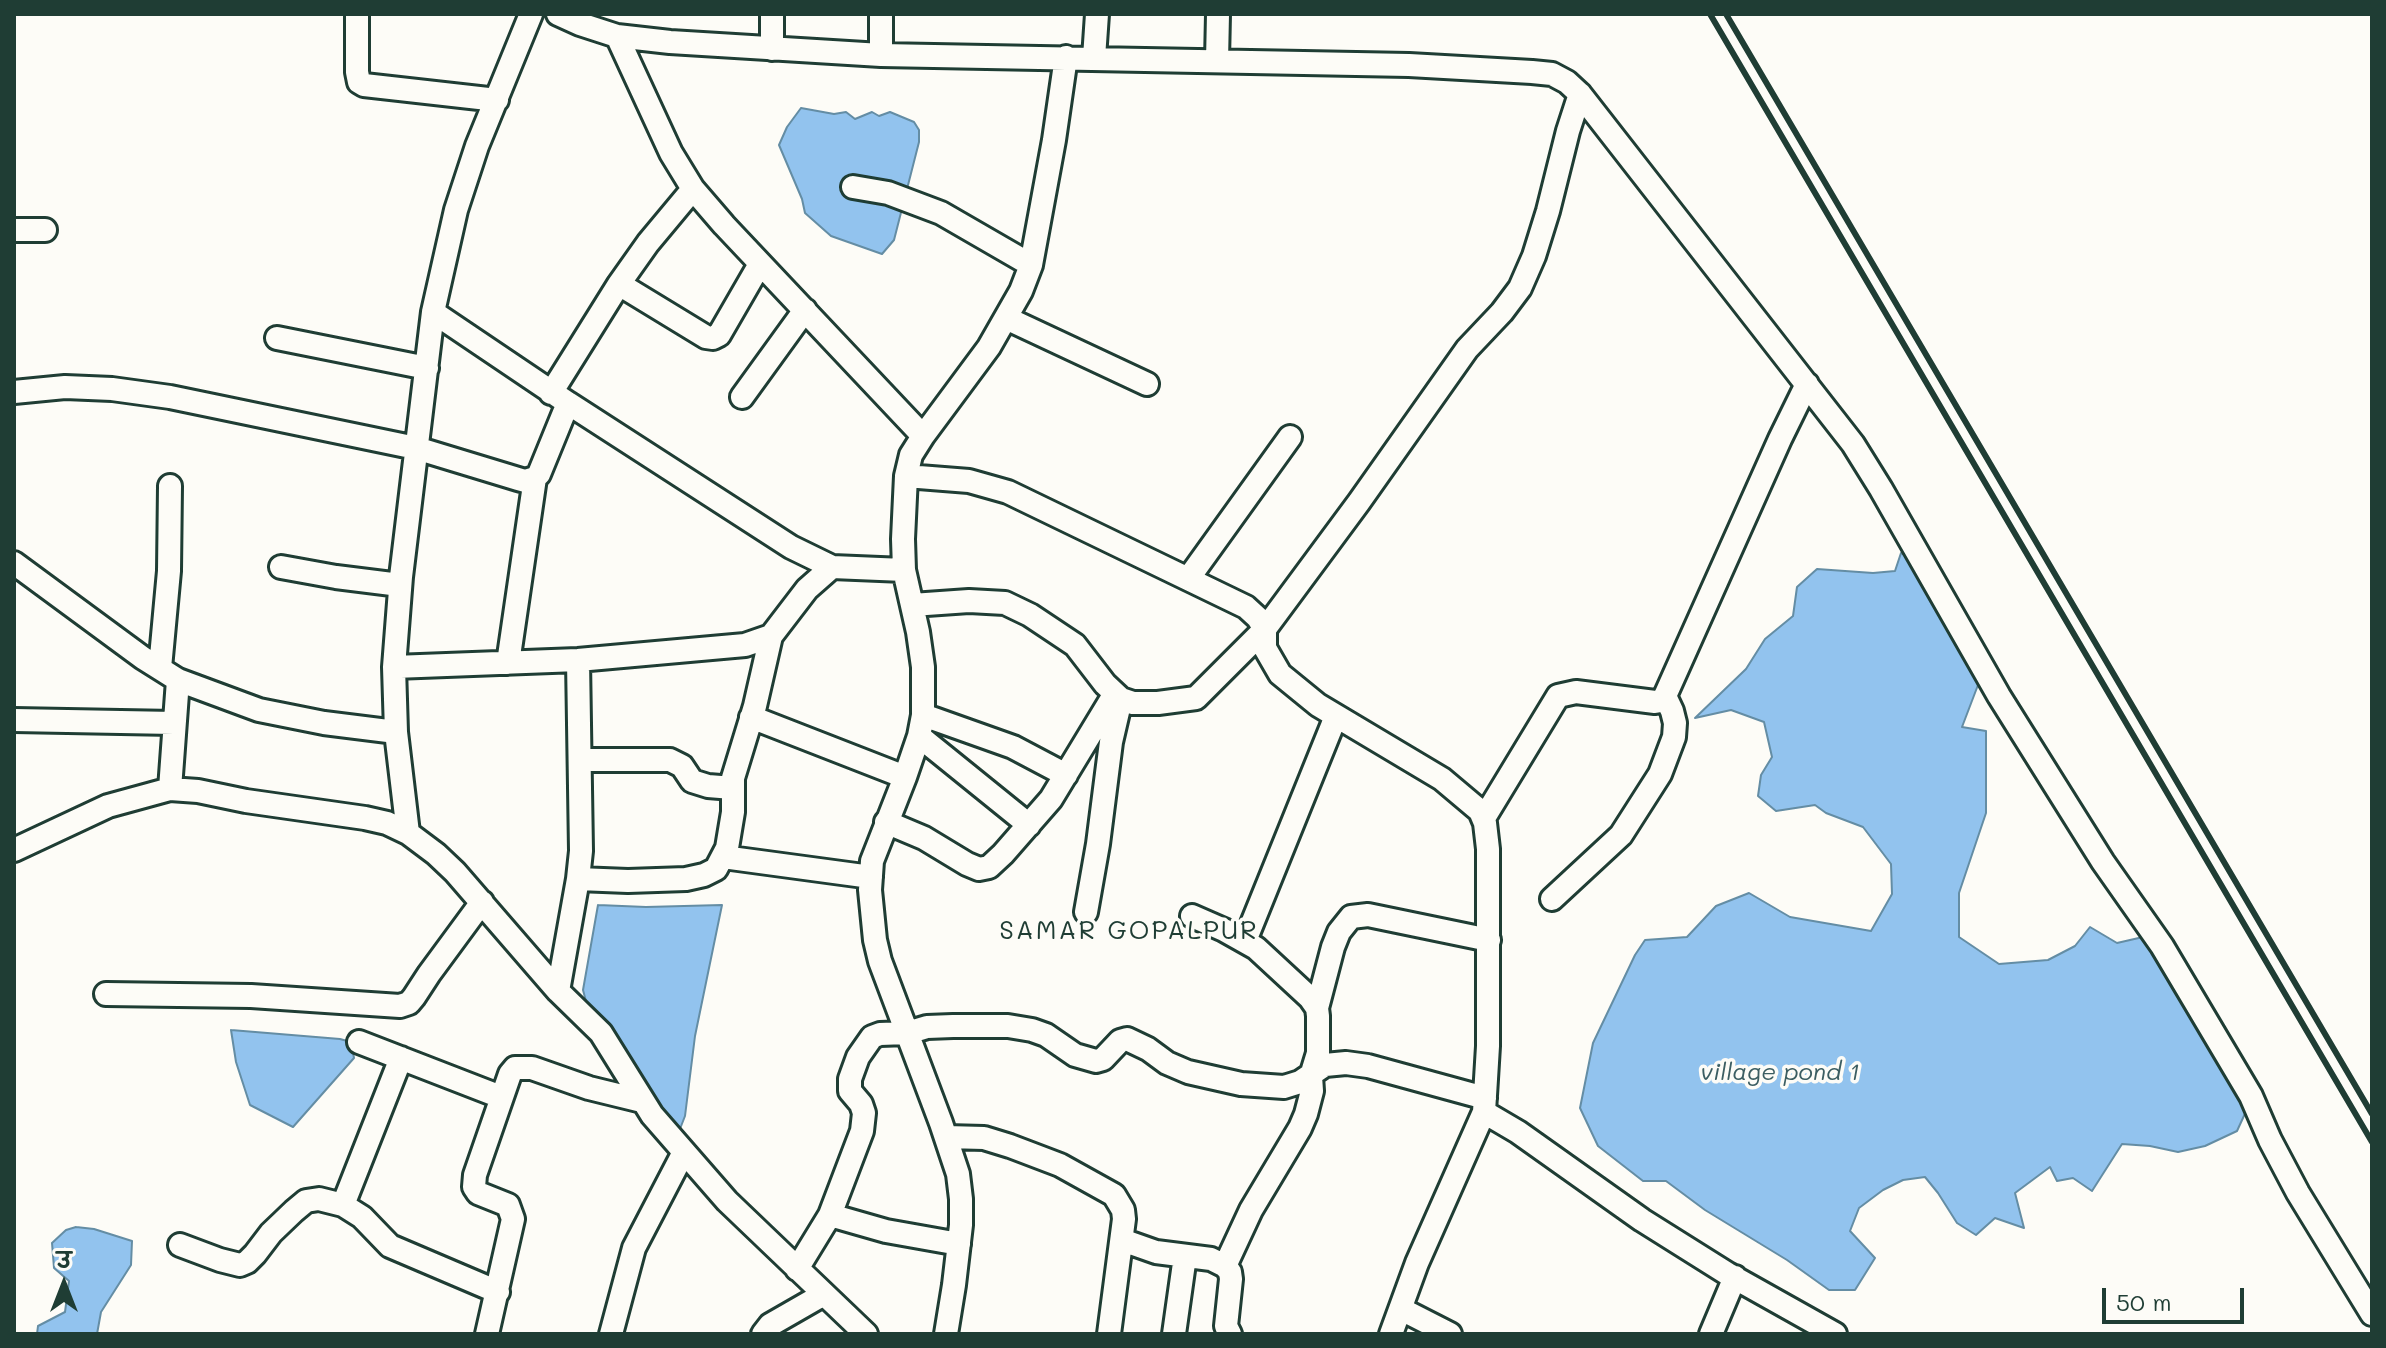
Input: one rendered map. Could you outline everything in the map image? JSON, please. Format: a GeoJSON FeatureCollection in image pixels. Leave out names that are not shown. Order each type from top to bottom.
{"type":"FeatureCollection","features":[{"type":"Feature","properties":{"kind":"street"},"geometry":{"type":"LineString","coordinates":[[357,14],[359,82],[497,100]]}},
{"type":"Feature","properties":{"kind":"street"},"geometry":{"type":"LineString","coordinates":[[408,833],[396,732],[394,667],[400,585],[433,312],[456,210],[477,146],[531,14]]}},
{"type":"Feature","properties":{"kind":"street"},"geometry":{"type":"LineString","coordinates":[[558,14],[617,36],[772,49],[881,55],[1409,65],[1552,74],[1567,82],[1580,94],[1853,444],[1999,696],[2103,862],[2162,946],[2251,1096],[2298,1193],[2372,1314]]}},
{"type":"Feature","properties":{"kind":"street"},"geometry":{"type":"LineString","coordinates":[[772,14],[772,49]]}},
{"type":"Feature","properties":{"kind":"street"},"geometry":{"type":"LineString","coordinates":[[881,14],[881,55]]}},
{"type":"Feature","properties":{"kind":"street"},"geometry":{"type":"LineString","coordinates":[[1094,58],[1097,14]]}},
{"type":"Feature","properties":{"kind":"street"},"geometry":{"type":"LineString","coordinates":[[1217,61],[1218,14]]}},
{"type":"Feature","properties":{"kind":"street"},"geometry":{"type":"LineString","coordinates":[[617,36],[671,153],[693,189],[923,436]]}},
{"type":"Feature","properties":{"kind":"street"},"geometry":{"type":"LineString","coordinates":[[946,1334],[959,1244],[961,1199],[958,1174],[880,961],[875,940],[871,877],[872,861],[921,726],[923,667],[904,570],[906,476],[911,455],[989,347],[1021,291],[1031,265],[1066,57]]}},
{"type":"Feature","properties":{"kind":"street"},"geometry":{"type":"LineString","coordinates":[[912,605],[990,601],[1016,607],[1075,645],[1118,697],[1133,703],[1196,698],[1265,629],[1467,349],[1520,288],[1548,211],[1580,94]]}},
{"type":"Feature","properties":{"kind":"street"},"geometry":{"type":"LineString","coordinates":[[853,187],[888,193],[941,213],[1031,265]]}},
{"type":"Feature","properties":{"kind":"street"},"geometry":{"type":"LineString","coordinates":[[14,392],[65,387],[112,389],[170,397],[416,448],[525,481],[539,474],[560,398],[619,284],[693,189]]}},
{"type":"Feature","properties":{"kind":"street"},"geometry":{"type":"LineString","coordinates":[[14,230],[45,230]]}},
{"type":"Feature","properties":{"kind":"street"},"geometry":{"type":"LineString","coordinates":[[619,284],[706,337],[713,338],[719,335],[760,264]]}},
{"type":"Feature","properties":{"kind":"street"},"geometry":{"type":"LineString","coordinates":[[742,397],[805,310]]}},
{"type":"Feature","properties":{"kind":"street"},"geometry":{"type":"LineString","coordinates":[[433,312],[791,547],[832,567],[904,570]]}},
{"type":"Feature","properties":{"kind":"street"},"geometry":{"type":"LineString","coordinates":[[1006,318],[1147,384]]}},
{"type":"Feature","properties":{"kind":"street"},"geometry":{"type":"LineString","coordinates":[[277,338],[427,368]]}},
{"type":"Feature","properties":{"kind":"street"},"geometry":{"type":"LineString","coordinates":[[1484,818],[1558,696],[1576,692],[1655,702],[1665,696],[1807,384]]}},
{"type":"Feature","properties":{"kind":"street"},"geometry":{"type":"LineString","coordinates":[[1188,579],[1290,437]]}},
{"type":"Feature","properties":{"kind":"street"},"geometry":{"type":"LineString","coordinates":[[906,476],[991,485],[1064,517],[1246,607],[1265,629],[1265,648],[1280,674],[1318,705],[1442,779],[1474,805],[1484,818],[1488,849],[1489,940],[1484,1105],[1391,1334]]}},
{"type":"Feature","properties":{"kind":"street"},"geometry":{"type":"LineString","coordinates":[[508,663],[535,478]]}},
{"type":"Feature","properties":{"kind":"street"},"geometry":{"type":"LineString","coordinates":[[170,486],[169,674],[174,723],[170,789]]}},
{"type":"Feature","properties":{"kind":"street"},"geometry":{"type":"LineString","coordinates":[[14,563],[169,674],[259,710],[324,723],[396,732]]}},
{"type":"Feature","properties":{"kind":"street"},"geometry":{"type":"LineString","coordinates":[[281,567],[400,585]]}},
{"type":"Feature","properties":{"kind":"street"},"geometry":{"type":"LineString","coordinates":[[578,879],[686,879],[716,869],[723,857],[733,812],[733,778],[771,636],[807,589],[832,567]]}},
{"type":"Feature","properties":{"kind":"street"},"geometry":{"type":"LineString","coordinates":[[394,667],[578,660],[745,645],[771,636]]}},
{"type":"Feature","properties":{"kind":"street"},"geometry":{"type":"LineString","coordinates":[[558,991],[581,851],[578,660]]}},
{"type":"Feature","properties":{"kind":"street"},"geometry":{"type":"LineString","coordinates":[[1552,899],[1621,835],[1660,774],[1674,737],[1675,723],[1665,696]]}},
{"type":"Feature","properties":{"kind":"street"},"geometry":{"type":"LineString","coordinates":[[886,822],[924,838],[979,869],[989,867],[1051,799],[1118,697]]}},
{"type":"Feature","properties":{"kind":"street"},"geometry":{"type":"LineString","coordinates":[[1086,912],[1118,697]]}},
{"type":"Feature","properties":{"kind":"street"},"geometry":{"type":"LineString","coordinates":[[1245,941],[1336,716]]}},
{"type":"Feature","properties":{"kind":"street"},"geometry":{"type":"LineString","coordinates":[[751,717],[905,777]]}},
{"type":"Feature","properties":{"kind":"street"},"geometry":{"type":"LineString","coordinates":[[14,720],[174,723]]}},
{"type":"Feature","properties":{"kind":"street"},"geometry":{"type":"LineString","coordinates":[[921,726],[999,741],[1066,775]]}},
{"type":"Feature","properties":{"kind":"street"},"geometry":{"type":"LineString","coordinates":[[921,726],[1029,825]]}},
{"type":"Feature","properties":{"kind":"street"},"geometry":{"type":"LineString","coordinates":[[580,760],[670,760],[682,766],[692,781],[733,788]]}},
{"type":"Feature","properties":{"kind":"street"},"geometry":{"type":"LineString","coordinates":[[14,850],[108,806],[170,789],[365,818],[387,823],[408,833],[436,854],[482,902],[558,991],[601,1033],[642,1101],[727,1201],[866,1334]]}},
{"type":"Feature","properties":{"kind":"street"},"geometry":{"type":"LineString","coordinates":[[723,857],[871,877]]}},
{"type":"Feature","properties":{"kind":"street"},"geometry":{"type":"LineString","coordinates":[[106,994],[251,996],[400,1006],[414,997],[482,902]]}},
{"type":"Feature","properties":{"kind":"street"},"geometry":{"type":"LineString","coordinates":[[1225,1266],[1251,1210],[1300,1128],[1312,1091],[1311,1076],[1319,1044],[1317,1008],[1333,947],[1339,932],[1351,917],[1368,915],[1489,940]]}},
{"type":"Feature","properties":{"kind":"street"},"geometry":{"type":"LineString","coordinates":[[1192,916],[1245,941],[1317,1008]]}},
{"type":"Feature","properties":{"kind":"street"},"geometry":{"type":"LineString","coordinates":[[797,1269],[830,1215],[864,1119],[861,1104],[850,1091],[850,1079],[858,1057],[872,1037],[940,1026],[1008,1026],[1046,1035],[1075,1055],[1096,1061],[1103,1059],[1120,1041],[1127,1039],[1188,1072],[1241,1084],[1284,1087],[1311,1076],[1325,1065],[1346,1063],[1368,1066],[1484,1105],[1642,1220],[1835,1334]]}},
{"type":"Feature","properties":{"kind":"street"},"geometry":{"type":"LineString","coordinates":[[359,1042],[501,1097]]}},
{"type":"Feature","properties":{"kind":"street"},"geometry":{"type":"LineString","coordinates":[[343,1205],[401,1058]]}},
{"type":"Feature","properties":{"kind":"street"},"geometry":{"type":"LineString","coordinates":[[488,1334],[512,1231],[512,1211],[502,1201],[478,1193],[474,1187],[475,1175],[510,1074],[515,1068],[532,1068],[589,1088],[642,1101]]}},
{"type":"Feature","properties":{"kind":"street"},"geometry":{"type":"LineString","coordinates":[[946,1137],[984,1138],[1010,1146],[1060,1165],[1114,1195],[1123,1210],[1122,1240],[1109,1334]]}},
{"type":"Feature","properties":{"kind":"street"},"geometry":{"type":"LineString","coordinates":[[611,1334],[634,1248],[684,1152]]}},
{"type":"Feature","properties":{"kind":"street"},"geometry":{"type":"LineString","coordinates":[[180,1245],[240,1265],[247,1262],[271,1233],[306,1201],[319,1199],[343,1205],[362,1217],[390,1246],[498,1292]]}},
{"type":"Feature","properties":{"kind":"street"},"geometry":{"type":"LineString","coordinates":[[830,1215],[886,1231],[959,1244]]}},
{"type":"Feature","properties":{"kind":"street"},"geometry":{"type":"LineString","coordinates":[[1122,1240],[1156,1252],[1211,1259],[1225,1266],[1231,1279],[1226,1326],[1230,1334]]}},
{"type":"Feature","properties":{"kind":"street"},"geometry":{"type":"LineString","coordinates":[[1174,1334],[1185,1256]]}},
{"type":"Feature","properties":{"kind":"street"},"geometry":{"type":"LineString","coordinates":[[1711,1334],[1735,1277]]}},
{"type":"Feature","properties":{"kind":"street"},"geometry":{"type":"LineString","coordinates":[[763,1334],[770,1325],[824,1294]]}},
{"type":"Feature","properties":{"kind":"street"},"geometry":{"type":"LineString","coordinates":[[1401,1309],[1450,1334]]}},
{"type":"Feature","properties":{"kind":"water"},"geometry":{"type":"Polygon","coordinates":[[[801,108],[834,114],[846,112],[855,119],[872,112],[879,116],[890,112],[914,122],[919,130],[919,142],[894,240],[882,254],[831,236],[805,213],[779,145],[801,108]]]}},
{"type":"Feature","properties":{"kind":"water","name":"village pond 1"},"geometry":{"type":"Polygon","coordinates":[[[1901,553],[1917,563],[1972,662],[1978,685],[1962,727],[1986,731],[1986,813],[1959,893],[1959,937],[1999,964],[2048,960],[2075,946],[2090,927],[2117,943],[2156,934],[2254,1094],[2237,1131],[2205,1146],[2178,1152],[2122,1144],[2092,1191],[2073,1178],[2057,1181],[2050,1167],[2015,1193],[2024,1228],[1995,1218],[1976,1235],[1957,1223],[1925,1177],[1903,1180],[1859,1208],[1850,1231],[1875,1258],[1855,1290],[1829,1290],[1787,1260],[1705,1210],[1666,1181],[1643,1181],[1598,1146],[1580,1108],[1593,1043],[1645,940],[1687,937],[1716,906],[1749,893],[1790,917],[1871,931],[1892,894],[1891,864],[1863,827],[1826,813],[1815,805],[1776,811],[1758,796],[1761,775],[1772,757],[1764,722],[1731,710],[1695,718],[1746,669],[1765,639],[1793,616],[1797,587],[1817,569],[1873,573],[1895,571],[1901,553]]]}},
{"type":"Feature","properties":{"kind":"water"},"geometry":{"type":"Polygon","coordinates":[[[598,905],[722,905],[695,1036],[685,1116],[678,1134],[630,1058],[587,1005],[583,990],[598,905]]]}},
{"type":"Feature","properties":{"kind":"water"},"geometry":{"type":"Polygon","coordinates":[[[231,1030],[340,1039],[351,1042],[354,1058],[293,1127],[250,1105],[236,1062],[231,1030]]]}},
{"type":"Feature","properties":{"kind":"water"},"geometry":{"type":"Polygon","coordinates":[[[76,1227],[94,1229],[132,1241],[131,1265],[101,1312],[97,1334],[37,1334],[38,1326],[65,1312],[69,1281],[54,1268],[52,1243],[66,1230],[76,1227]]]}},
{"type":"Feature","properties":{"kind":"railway"},"geometry":{"type":"LineString","coordinates":[[1710,14],[2372,1142]]}},
{"type":"Feature","properties":{"kind":"railway"},"geometry":{"type":"LineString","coordinates":[[1726,14],[2372,1114]]}},
{"type":"Feature","properties":{"kind":"district","name":"SAMAR GOPALPUR"},"geometry":{"type":"Point","coordinates":[1129,931]}}]}
